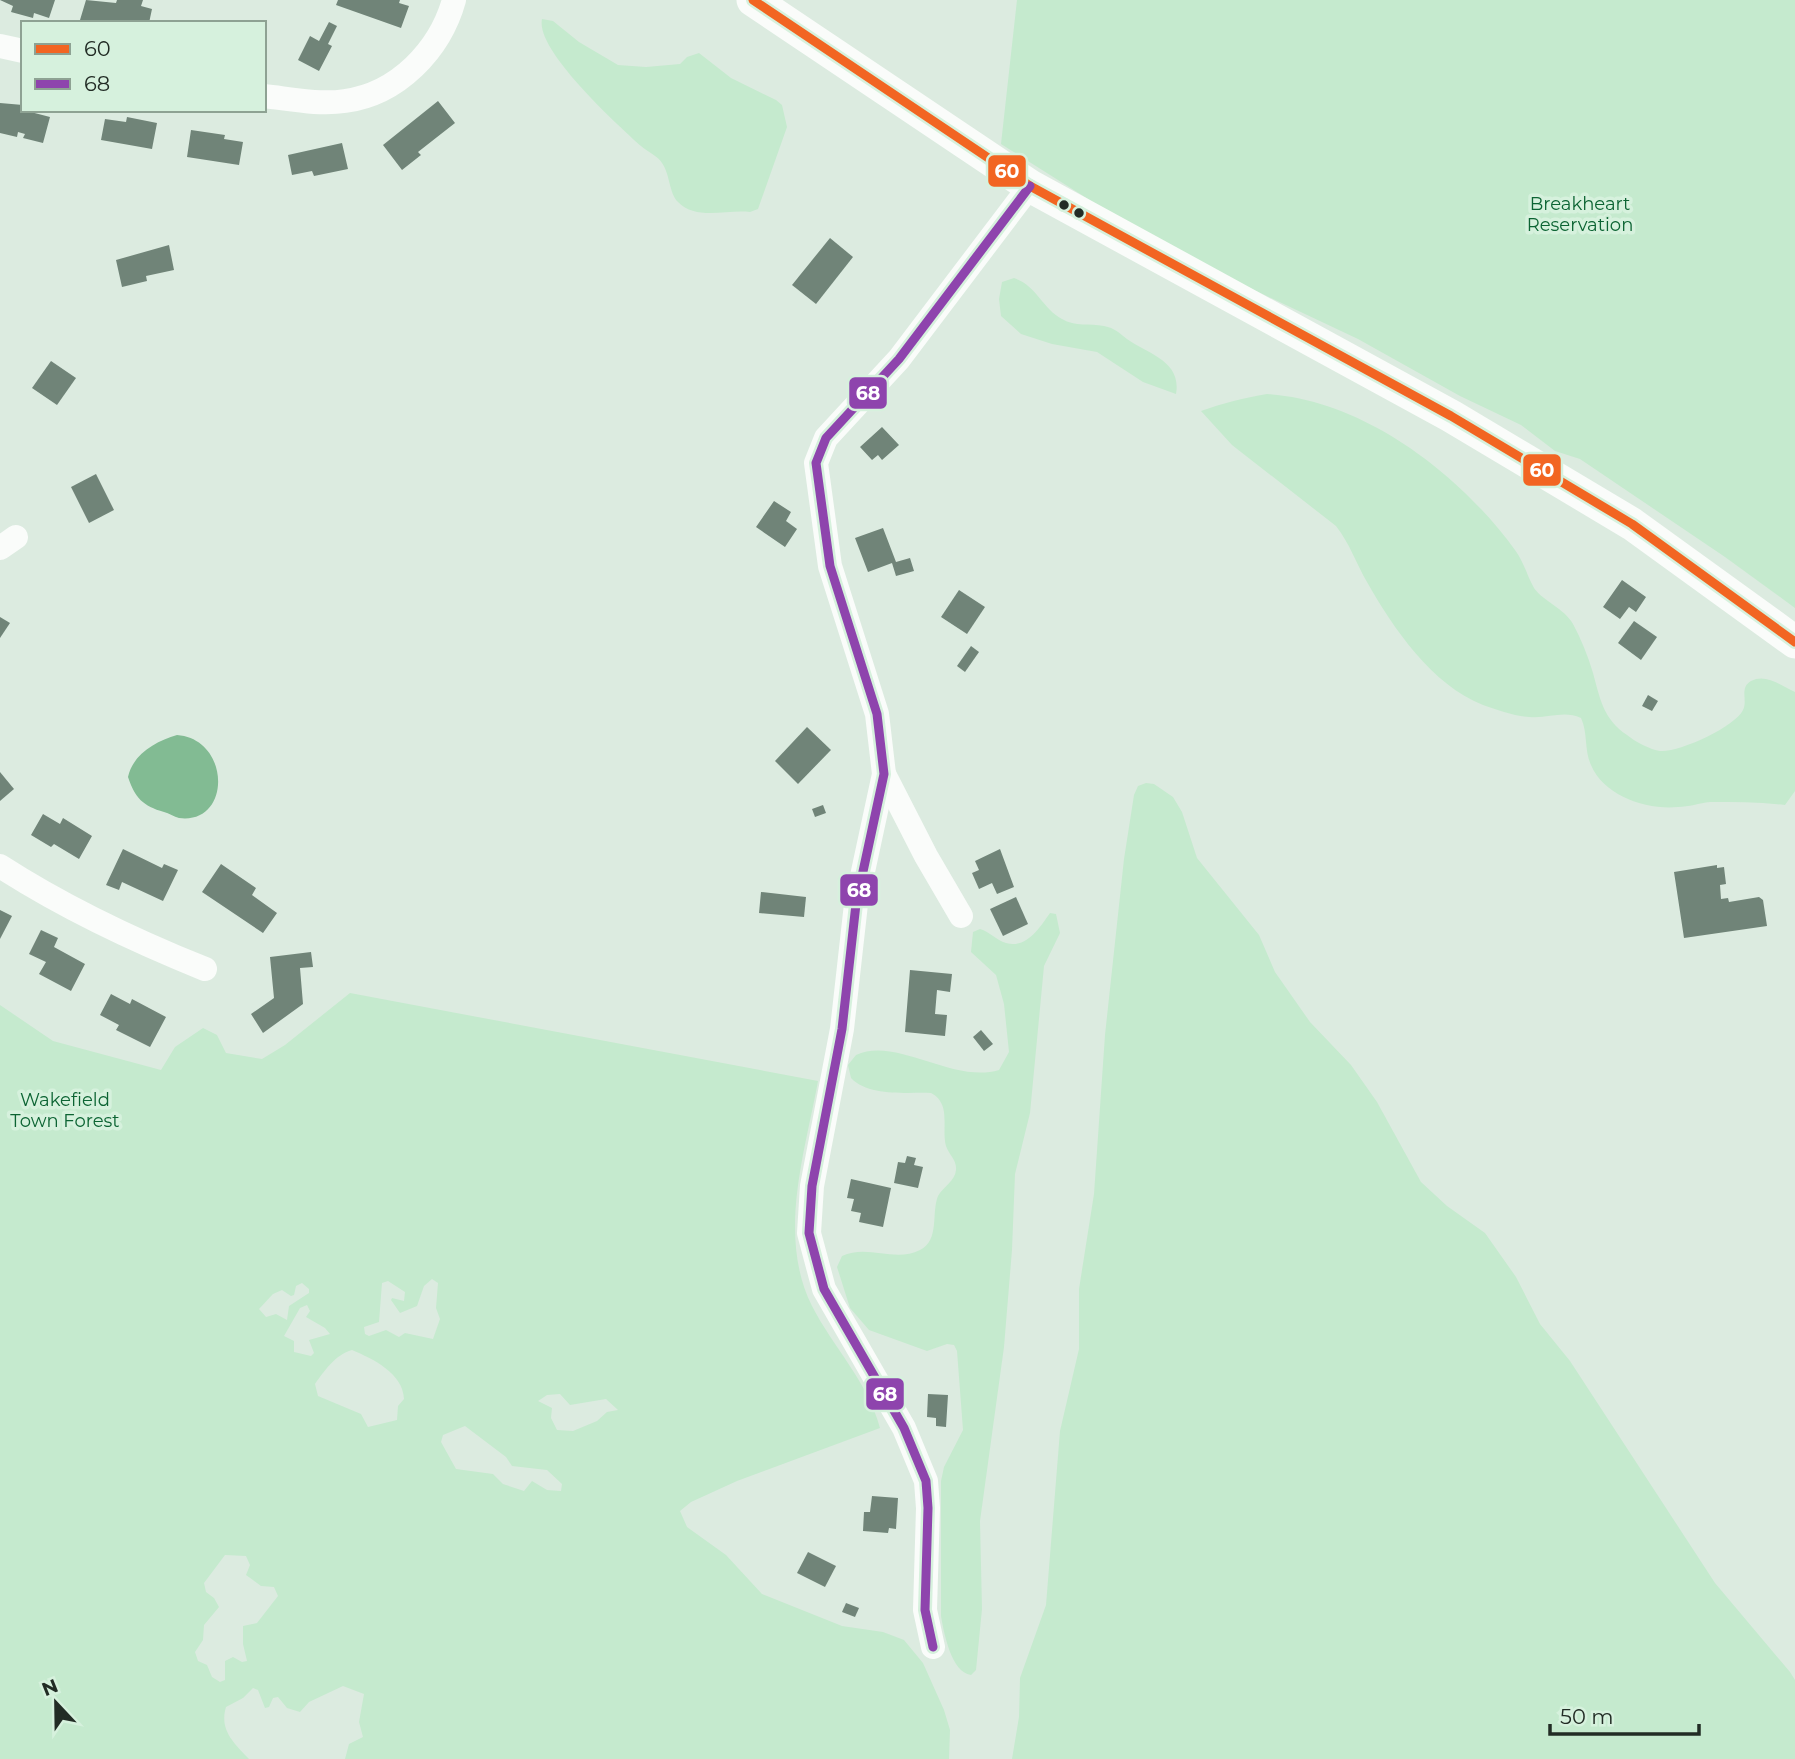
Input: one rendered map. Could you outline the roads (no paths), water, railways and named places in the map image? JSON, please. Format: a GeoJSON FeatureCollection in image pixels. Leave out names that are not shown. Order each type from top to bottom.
{"type":"FeatureCollection","features":[{"type":"Feature","properties":{"kind":"main road"},"geometry":{"type":"LineString","coordinates":[[753,0],[1030,186],[1451,416],[1621,517],[1795,642]]}},
{"type":"Feature","properties":{"kind":"street"},"geometry":{"type":"LineString","coordinates":[[266,96],[343,102],[379,91],[423,58],[436,41],[454,0]]}},
{"type":"Feature","properties":{"kind":"street"},"geometry":{"type":"LineString","coordinates":[[0,46],[21,51]]}},
{"type":"Feature","properties":{"kind":"street"},"geometry":{"type":"LineString","coordinates":[[933,1647],[924,1602],[928,1508],[926,1481],[904,1428],[824,1289],[808,1233],[812,1186],[842,1029],[856,904],[884,774],[877,714],[831,566],[818,488],[817,455],[826,438],[899,359],[949,296],[1030,186]]}},
{"type":"Feature","properties":{"kind":"street"},"geometry":{"type":"LineString","coordinates":[[884,774],[926,856],[961,916]]}},
{"type":"Feature","properties":{"kind":"street"},"geometry":{"type":"LineString","coordinates":[[0,866],[124,936],[205,969]]}},
{"type":"Feature","properties":{"kind":"park label","name":"Breakheart Reservation"},"geometry":{"type":"Point","coordinates":[1580,214]}},
{"type":"Feature","properties":{"kind":"park label","name":"Wakefield Town Forest"},"geometry":{"type":"Point","coordinates":[65,1110]}}]}
